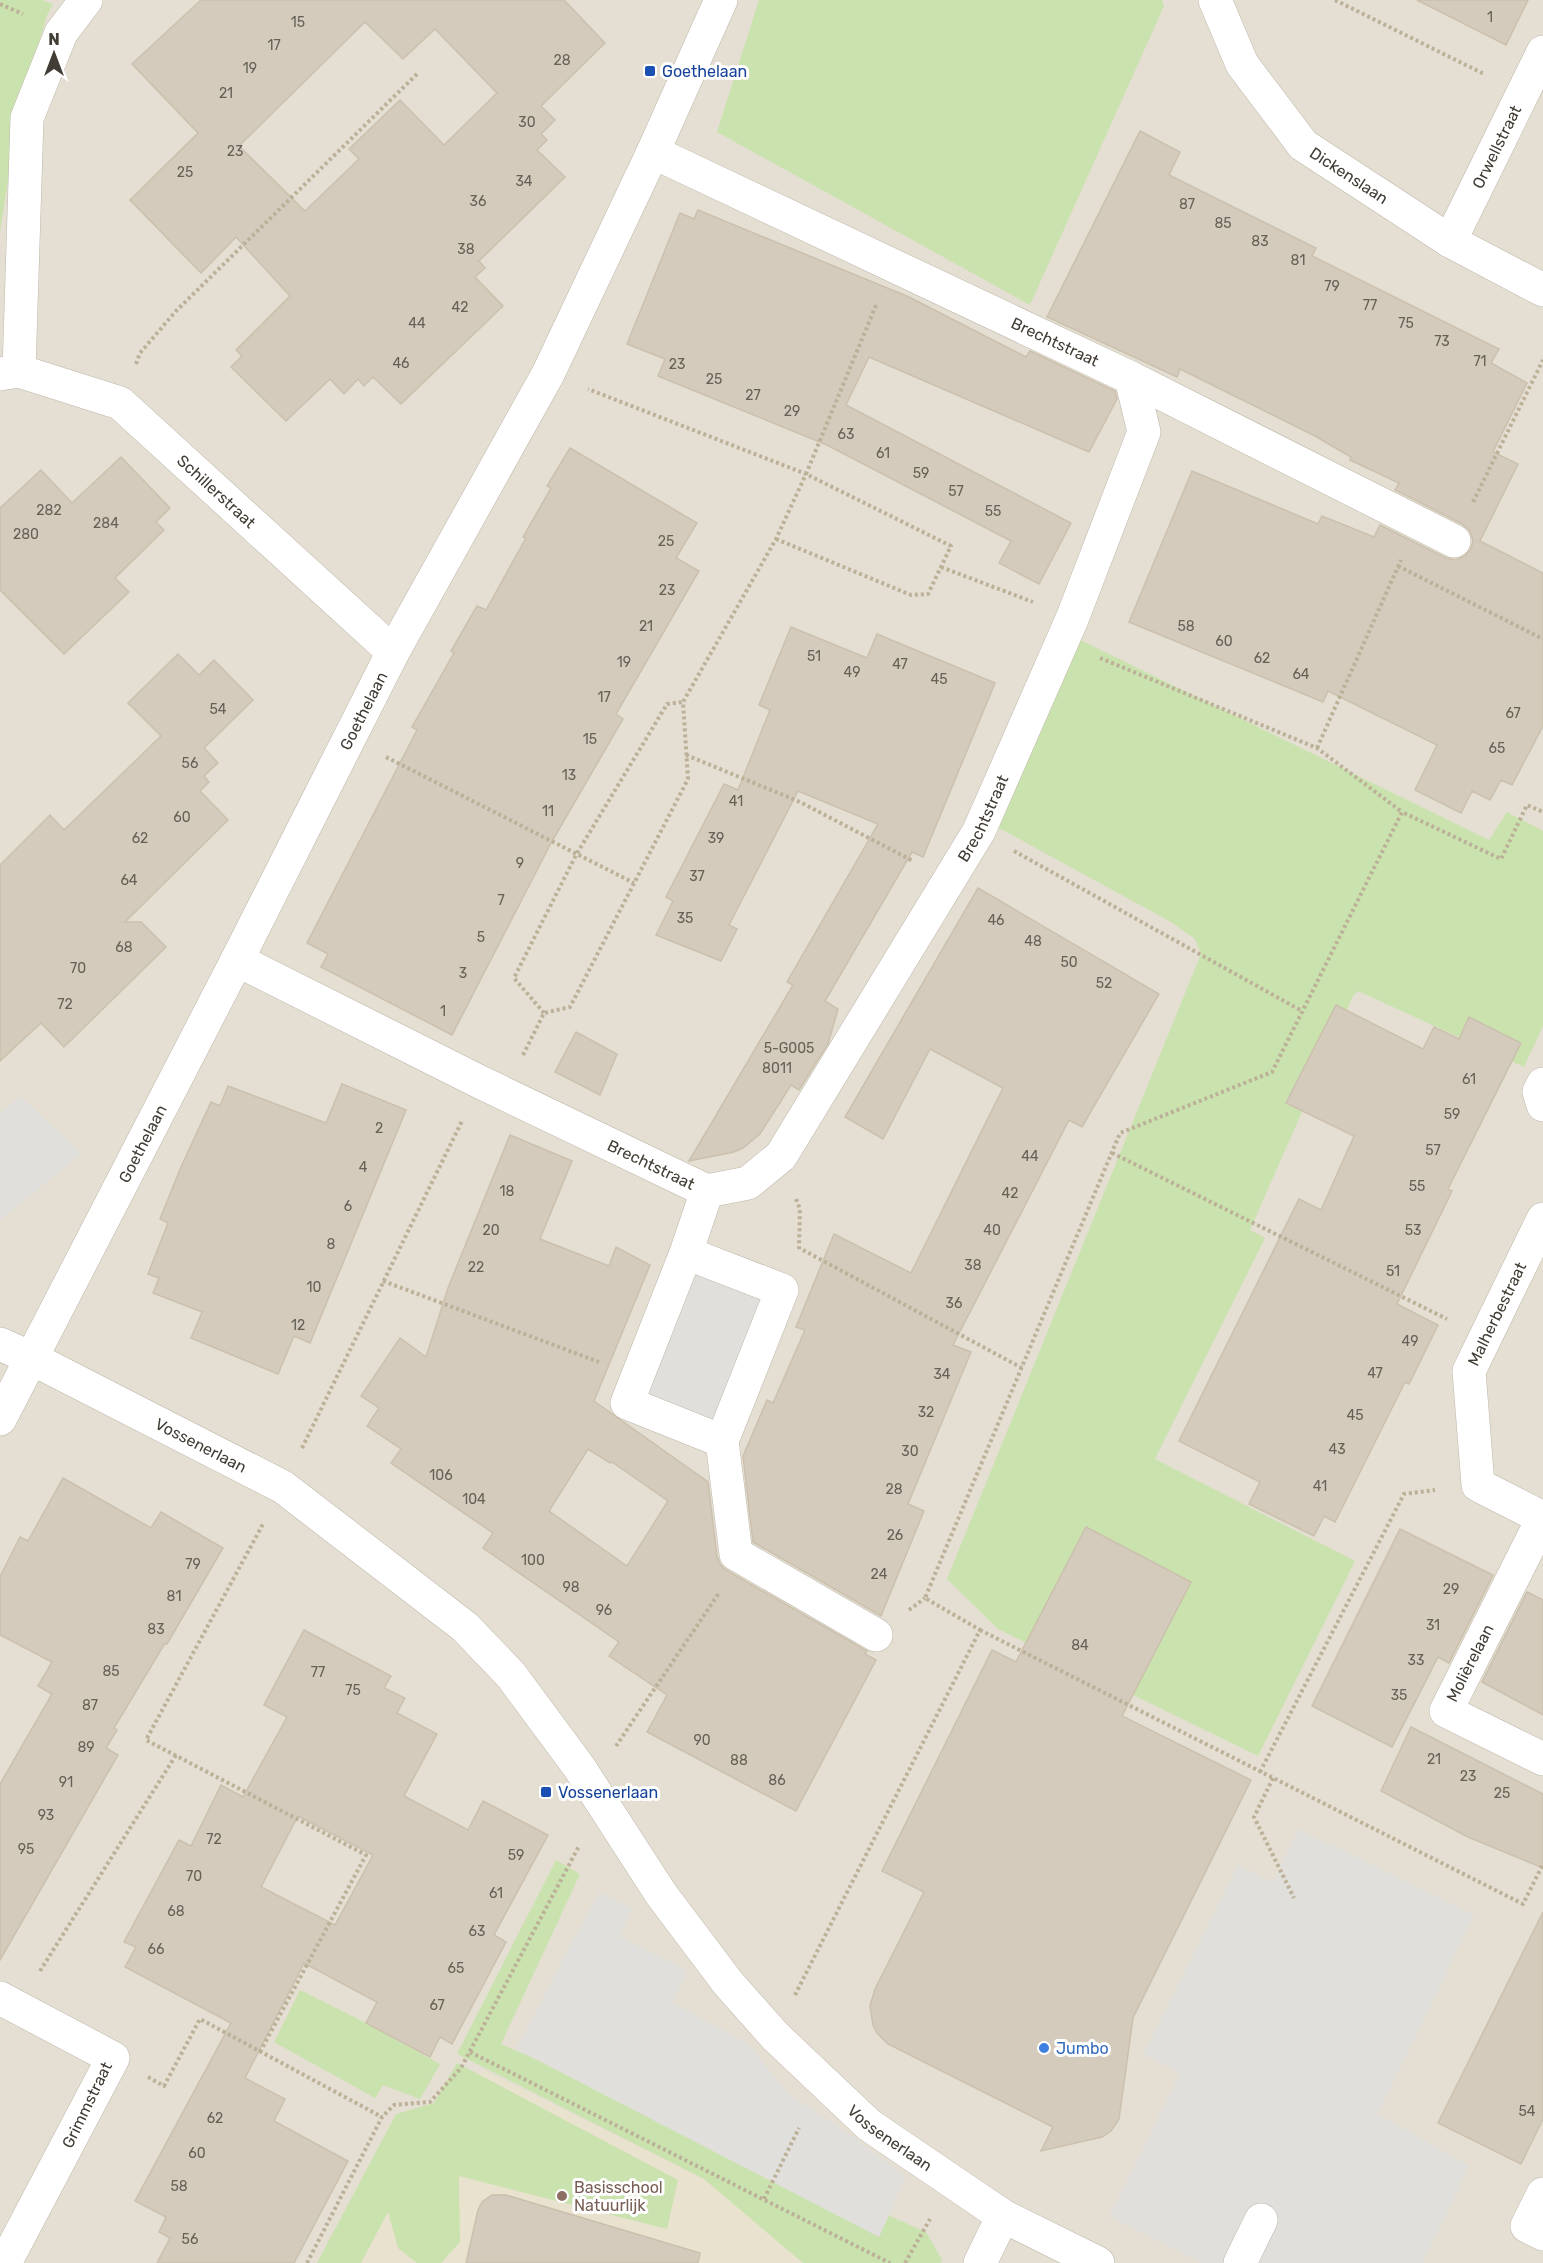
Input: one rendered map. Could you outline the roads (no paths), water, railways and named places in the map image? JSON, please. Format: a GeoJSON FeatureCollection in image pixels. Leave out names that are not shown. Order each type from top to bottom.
{"type":"FeatureCollection","features":[{"type":"Feature","properties":{"kind":"street","name":"Schillerstraat"},"geometry":{"type":"LineString","coordinates":[[86,0],[61,33],[27,118],[10,373],[120,403],[393,652]]}},
{"type":"Feature","properties":{"kind":"street","name":"Goethelaan"},"geometry":{"type":"LineString","coordinates":[[0,1419],[393,652],[548,374],[653,152],[721,0]]}},
{"type":"Feature","properties":{"kind":"street","name":"Dickenslaan"},"geometry":{"type":"LineString","coordinates":[[1215,0],[1242,64],[1302,145],[1450,241],[1543,290]]}},
{"type":"Feature","properties":{"kind":"street","name":"Orwellstraat"},"geometry":{"type":"LineString","coordinates":[[1450,241],[1543,52]]}},
{"type":"Feature","properties":{"kind":"street","name":"Brechtstraat"},"geometry":{"type":"LineString","coordinates":[[237,960],[480,1082],[707,1191],[748,1183],[781,1156],[979,831],[1067,631],[1144,432],[1131,378],[653,152]]}},
{"type":"Feature","properties":{"kind":"street"},"geometry":{"type":"LineString","coordinates":[[1131,378],[1454,541]]}},
{"type":"Feature","properties":{"kind":"street"},"geometry":{"type":"LineString","coordinates":[[1543,1084],[1539,1092],[1543,1105]]}},
{"type":"Feature","properties":{"kind":"street"},"geometry":{"type":"LineString","coordinates":[[707,1191],[686,1252],[627,1403],[723,1441]]}},
{"type":"Feature","properties":{"kind":"street","name":"Malherbestraat"},"geometry":{"type":"LineString","coordinates":[[1543,1219],[1469,1371],[1478,1485],[1543,1518]]}},
{"type":"Feature","properties":{"kind":"street"},"geometry":{"type":"LineString","coordinates":[[686,1252],[782,1290],[723,1441],[736,1554],[876,1635]]}},
{"type":"Feature","properties":{"kind":"street","name":"Vossenerlaan"},"geometry":{"type":"LineString","coordinates":[[0,1344],[283,1487],[465,1627],[511,1675],[596,1793],[661,1894],[728,1983],[774,2036],[868,2125],[1003,2216],[1098,2263]]}},
{"type":"Feature","properties":{"kind":"street","name":"Molièrelaan"},"geometry":{"type":"LineString","coordinates":[[1543,1518],[1446,1711],[1543,1759]]}},
{"type":"Feature","properties":{"kind":"street","name":"Grimmstraat"},"geometry":{"type":"LineString","coordinates":[[5,2263],[113,2058],[9,2003]]}},
{"type":"Feature","properties":{"kind":"street"},"geometry":{"type":"LineString","coordinates":[[1543,2194],[1527,2226],[1543,2234]]}},
{"type":"Feature","properties":{"kind":"street"},"geometry":{"type":"LineString","coordinates":[[980,2263],[1003,2216]]}},
{"type":"Feature","properties":{"kind":"street"},"geometry":{"type":"LineString","coordinates":[[1240,2263],[1261,2220]]}},
{"type":"Feature","properties":{"kind":"place","name":"Goethelaan"},"geometry":{"type":"Point","coordinates":[650,71]}},
{"type":"Feature","properties":{"kind":"place","name":"Vossenerlaan"},"geometry":{"type":"Point","coordinates":[546,1792]}},
{"type":"Feature","properties":{"kind":"place","name":"Jumbo"},"geometry":{"type":"Point","coordinates":[1044,2048]}},
{"type":"Feature","properties":{"kind":"place","name":"Basisschool Natuurlijk"},"geometry":{"type":"Point","coordinates":[562,2196]}}]}
